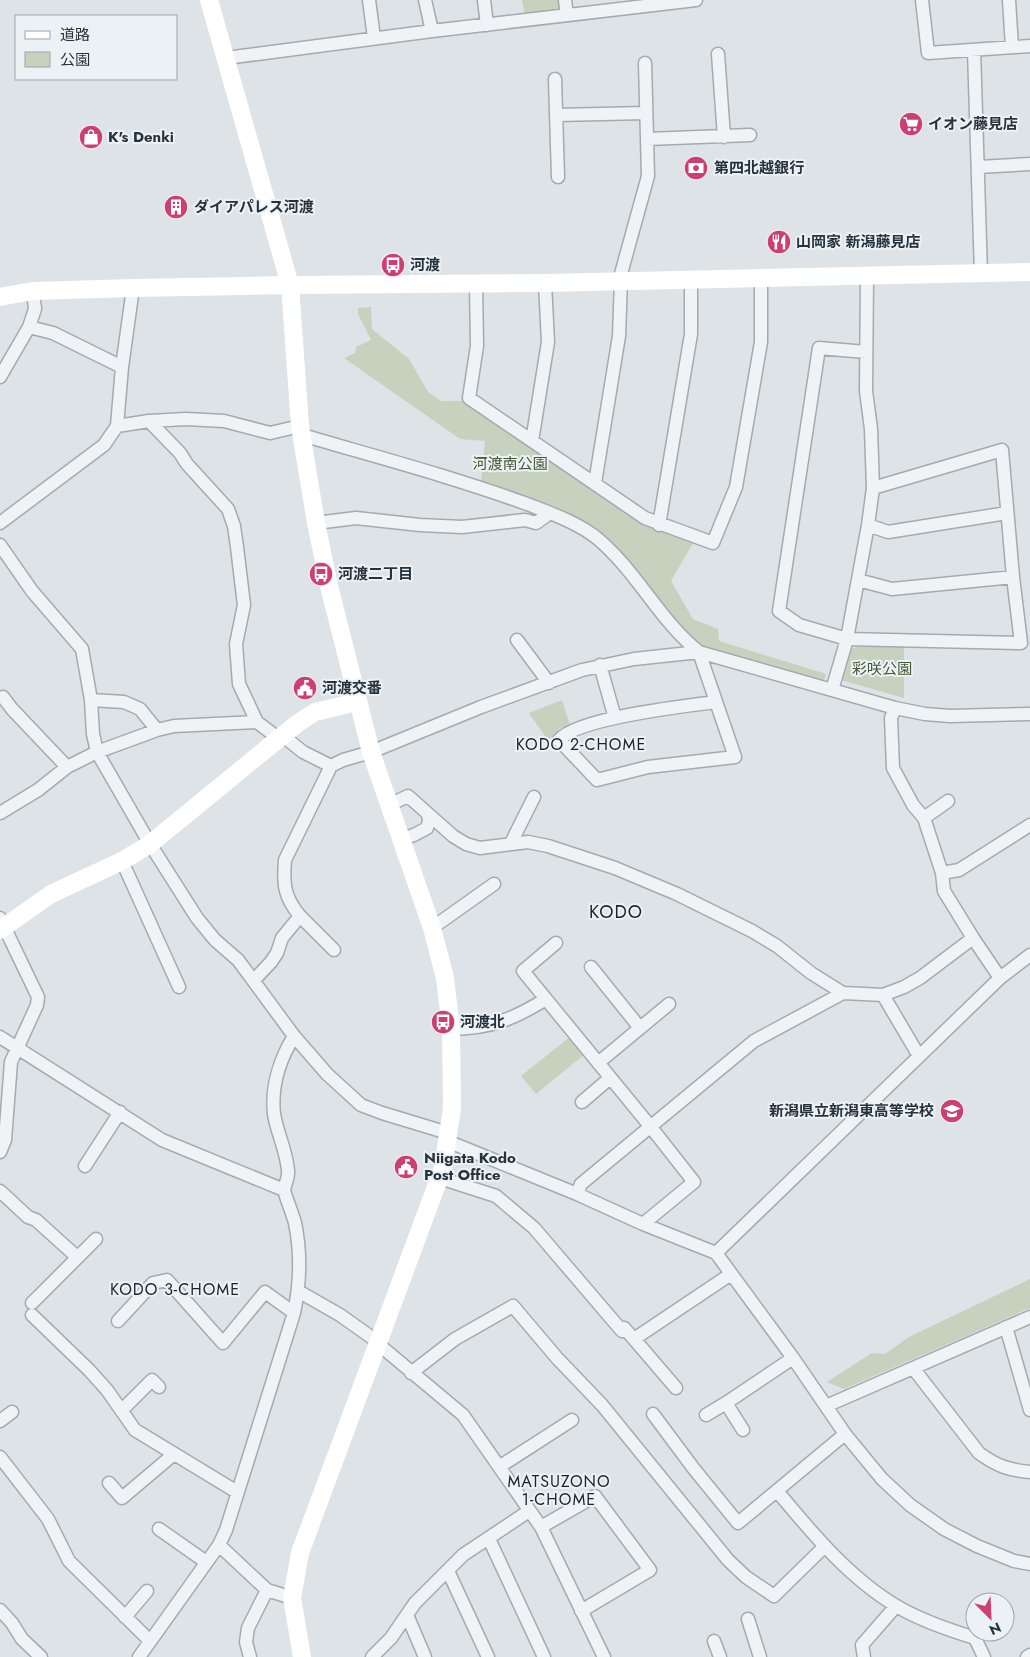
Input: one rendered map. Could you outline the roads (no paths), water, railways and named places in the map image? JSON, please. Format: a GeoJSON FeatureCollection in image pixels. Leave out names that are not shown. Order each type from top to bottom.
{"type":"FeatureCollection","features":[{"type":"Feature","properties":{"kind":"street"},"geometry":{"type":"LineString","coordinates":[[209,0],[290,285],[301,430],[316,523],[330,590],[371,752],[432,928],[445,978],[451,1029],[452,1108],[440,1178],[300,1554],[292,1598],[302,1657]]}},
{"type":"Feature","properties":{"kind":"street"},"geometry":{"type":"LineString","coordinates":[[369,0],[374,38]]}},
{"type":"Feature","properties":{"kind":"street"},"geometry":{"type":"LineString","coordinates":[[425,0],[432,31]]}},
{"type":"Feature","properties":{"kind":"street"},"geometry":{"type":"LineString","coordinates":[[484,0],[487,25]]}},
{"type":"Feature","properties":{"kind":"street"},"geometry":{"type":"LineString","coordinates":[[565,0],[567,15]]}},
{"type":"Feature","properties":{"kind":"street"},"geometry":{"type":"LineString","coordinates":[[226,58],[662,2],[696,0]]}},
{"type":"Feature","properties":{"kind":"street"},"geometry":{"type":"LineString","coordinates":[[922,0],[928,53],[1030,46]]}},
{"type":"Feature","properties":{"kind":"street"},"geometry":{"type":"LineString","coordinates":[[1009,0],[1012,47]]}},
{"type":"Feature","properties":{"kind":"street"},"geometry":{"type":"LineString","coordinates":[[974,50],[981,274]]}},
{"type":"Feature","properties":{"kind":"street"},"geometry":{"type":"LineString","coordinates":[[718,54],[724,137]]}},
{"type":"Feature","properties":{"kind":"street"},"geometry":{"type":"LineString","coordinates":[[595,484],[619,336],[620,280],[648,176],[645,62]]}},
{"type":"Feature","properties":{"kind":"street"},"geometry":{"type":"LineString","coordinates":[[555,80],[558,177]]}},
{"type":"Feature","properties":{"kind":"street"},"geometry":{"type":"LineString","coordinates":[[556,115],[646,113]]}},
{"type":"Feature","properties":{"kind":"street"},"geometry":{"type":"LineString","coordinates":[[646,139],[750,135]]}},
{"type":"Feature","properties":{"kind":"street"},"geometry":{"type":"LineString","coordinates":[[978,166],[1030,164]]}},
{"type":"Feature","properties":{"kind":"street"},"geometry":{"type":"LineString","coordinates":[[0,297],[33,291],[133,288],[545,283],[1030,272]]}},
{"type":"Feature","properties":{"kind":"street"},"geometry":{"type":"LineString","coordinates":[[832,690],[847,639],[873,488],[871,429],[866,391],[867,276]]}},
{"type":"Feature","properties":{"kind":"street"},"geometry":{"type":"LineString","coordinates":[[476,284],[477,346],[469,398],[645,518],[713,543],[736,487],[761,342],[761,278]]}},
{"type":"Feature","properties":{"kind":"street"},"geometry":{"type":"LineString","coordinates":[[660,525],[691,334],[691,279]]}},
{"type":"Feature","properties":{"kind":"street"},"geometry":{"type":"LineString","coordinates":[[532,441],[548,342],[545,283]]}},
{"type":"Feature","properties":{"kind":"street"},"geometry":{"type":"LineString","coordinates":[[0,522],[104,445],[117,426],[122,367],[133,288]]}},
{"type":"Feature","properties":{"kind":"street"},"geometry":{"type":"LineString","coordinates":[[0,377],[30,327],[35,309],[33,291]]}},
{"type":"Feature","properties":{"kind":"street"},"geometry":{"type":"LineString","coordinates":[[30,327],[53,333],[122,367]]}},
{"type":"Feature","properties":{"kind":"street"},"geometry":{"type":"LineString","coordinates":[[866,352],[819,348],[779,611],[799,625],[847,639],[1021,643],[1002,450],[873,488]]}},
{"type":"Feature","properties":{"kind":"street"},"geometry":{"type":"LineString","coordinates":[[117,426],[149,421],[186,419],[224,421],[270,433],[301,430],[493,491],[550,513],[598,539],[640,583],[689,644],[699,652],[735,756],[648,767],[597,780],[559,740],[563,734],[615,718],[716,702]]}},
{"type":"Feature","properties":{"kind":"street"},"geometry":{"type":"LineString","coordinates":[[149,421],[180,453],[187,464],[228,509],[234,526],[244,605],[236,644],[239,684],[257,722],[303,752],[332,766]]}},
{"type":"Feature","properties":{"kind":"street"},"geometry":{"type":"LineString","coordinates":[[316,523],[356,518],[420,525],[462,527],[524,520],[536,523],[550,513]]}},
{"type":"Feature","properties":{"kind":"street"},"geometry":{"type":"LineString","coordinates":[[868,525],[888,532],[1007,513]]}},
{"type":"Feature","properties":{"kind":"street"},"geometry":{"type":"LineString","coordinates":[[0,545],[32,591],[82,649],[91,700],[93,734],[98,752],[150,844],[197,918],[215,940],[238,960],[294,1036],[327,1074],[361,1105],[448,1137],[643,1224],[716,1253],[793,1358],[845,1434],[882,1479],[910,1505],[944,1529],[977,1546],[1014,1561],[1030,1564]]}},
{"type":"Feature","properties":{"kind":"street"},"geometry":{"type":"LineString","coordinates":[[858,580],[892,589],[1013,577]]}},
{"type":"Feature","properties":{"kind":"street"},"geometry":{"type":"LineString","coordinates":[[516,640],[549,683]]}},
{"type":"Feature","properties":{"kind":"street"},"geometry":{"type":"LineString","coordinates":[[334,950],[290,904],[284,877],[285,860],[332,766],[481,707],[582,670],[634,659],[699,652],[895,708],[925,714],[950,716],[1030,714]]}},
{"type":"Feature","properties":{"kind":"street"},"geometry":{"type":"LineString","coordinates":[[600,665],[615,718]]}},
{"type":"Feature","properties":{"kind":"street"},"geometry":{"type":"LineString","coordinates":[[3,697],[67,768]]}},
{"type":"Feature","properties":{"kind":"street"},"geometry":{"type":"LineString","coordinates":[[91,700],[124,702],[140,709],[157,730]]}},
{"type":"Feature","properties":{"kind":"street"},"geometry":{"type":"LineString","coordinates":[[2,1143],[11,1062],[37,1005],[38,997],[1,925],[51,894],[122,861],[150,844],[298,723],[316,712],[357,702]]}},
{"type":"Feature","properties":{"kind":"street"},"geometry":{"type":"LineString","coordinates":[[895,708],[891,718],[893,768],[913,805],[924,818],[942,872],[944,891],[1000,978]]}},
{"type":"Feature","properties":{"kind":"street"},"geometry":{"type":"LineString","coordinates":[[0,813],[38,790],[67,768],[98,752],[157,730],[174,726],[257,722]]}},
{"type":"Feature","properties":{"kind":"street"},"geometry":{"type":"LineString","coordinates":[[389,805],[408,796],[453,836],[466,844],[480,848],[528,842],[548,846],[615,868],[677,894],[752,930],[777,946],[811,973],[843,993],[883,995],[904,987],[920,978],[973,938]]}},
{"type":"Feature","properties":{"kind":"street"},"geometry":{"type":"LineString","coordinates":[[511,843],[534,797]]}},
{"type":"Feature","properties":{"kind":"street"},"geometry":{"type":"LineString","coordinates":[[924,818],[948,801]]}},
{"type":"Feature","properties":{"kind":"street"},"geometry":{"type":"LineString","coordinates":[[401,839],[427,828],[428,814]]}},
{"type":"Feature","properties":{"kind":"street"},"geometry":{"type":"LineString","coordinates":[[942,872],[960,870],[1030,825]]}},
{"type":"Feature","properties":{"kind":"street"},"geometry":{"type":"LineString","coordinates":[[122,861],[180,986]]}},
{"type":"Feature","properties":{"kind":"street"},"geometry":{"type":"LineString","coordinates":[[432,928],[494,884]]}},
{"type":"Feature","properties":{"kind":"street"},"geometry":{"type":"LineString","coordinates":[[254,980],[271,962],[277,953],[282,938],[300,916]]}},
{"type":"Feature","properties":{"kind":"street"},"geometry":{"type":"LineString","coordinates":[[556,943],[523,971],[694,1182],[643,1224]]}},
{"type":"Feature","properties":{"kind":"street"},"geometry":{"type":"LineString","coordinates":[[716,1253],[1000,978],[1030,955]]}},
{"type":"Feature","properties":{"kind":"street"},"geometry":{"type":"LineString","coordinates":[[591,967],[640,1028]]}},
{"type":"Feature","properties":{"kind":"street"},"geometry":{"type":"LineString","coordinates":[[577,1194],[581,1184],[754,1041],[843,993]]}},
{"type":"Feature","properties":{"kind":"street"},"geometry":{"type":"LineString","coordinates":[[883,995],[918,1056]]}},
{"type":"Feature","properties":{"kind":"street"},"geometry":{"type":"LineString","coordinates":[[451,1029],[477,1028],[505,1021],[546,999]]}},
{"type":"Feature","properties":{"kind":"street"},"geometry":{"type":"LineString","coordinates":[[598,1063],[669,1004]]}},
{"type":"Feature","properties":{"kind":"street"},"geometry":{"type":"LineString","coordinates":[[139,1657],[219,1546],[226,1530],[236,1492],[294,1312],[298,1291],[298,1245],[294,1223],[284,1190],[288,1172],[274,1114],[276,1076],[294,1036]]}},
{"type":"Feature","properties":{"kind":"street"},"geometry":{"type":"LineString","coordinates":[[0,1037],[162,1140],[284,1190]]}},
{"type":"Feature","properties":{"kind":"street"},"geometry":{"type":"LineString","coordinates":[[582,1102],[610,1078]]}},
{"type":"Feature","properties":{"kind":"street"},"geometry":{"type":"LineString","coordinates":[[86,1166],[120,1112]]}},
{"type":"Feature","properties":{"kind":"street"},"geometry":{"type":"LineString","coordinates":[[440,1178],[496,1196],[534,1228],[622,1331],[624,1328],[676,1388]]}},
{"type":"Feature","properties":{"kind":"street"},"geometry":{"type":"LineString","coordinates":[[0,1190],[28,1217],[36,1220],[77,1257]]}},
{"type":"Feature","properties":{"kind":"street"},"geometry":{"type":"LineString","coordinates":[[96,1239],[77,1257],[32,1309],[89,1370],[122,1410],[135,1430],[236,1492]]}},
{"type":"Feature","properties":{"kind":"street"},"geometry":{"type":"LineString","coordinates":[[634,1339],[732,1274]]}},
{"type":"Feature","properties":{"kind":"street"},"geometry":{"type":"LineString","coordinates":[[118,1322],[153,1284],[167,1280],[223,1343],[265,1292],[294,1312]]}},
{"type":"Feature","properties":{"kind":"street"},"geometry":{"type":"LineString","coordinates":[[298,1291],[340,1315],[378,1343],[411,1373],[463,1415],[541,1527],[604,1657]]}},
{"type":"Feature","properties":{"kind":"street"},"geometry":{"type":"LineString","coordinates":[[411,1373],[455,1339],[514,1306],[557,1358],[602,1405],[728,1560],[746,1577],[774,1596],[824,1547]]}},
{"type":"Feature","properties":{"kind":"street"},"geometry":{"type":"LineString","coordinates":[[826,1406],[1030,1317]]}},
{"type":"Feature","properties":{"kind":"street"},"geometry":{"type":"LineString","coordinates":[[1006,1327],[1030,1410]]}},
{"type":"Feature","properties":{"kind":"street"},"geometry":{"type":"LineString","coordinates":[[706,1415],[793,1358]]}},
{"type":"Feature","properties":{"kind":"street"},"geometry":{"type":"LineString","coordinates":[[912,1368],[979,1453],[993,1464],[1010,1470],[1030,1472]]}},
{"type":"Feature","properties":{"kind":"street"},"geometry":{"type":"LineString","coordinates":[[122,1410],[152,1380],[159,1387]]}},
{"type":"Feature","properties":{"kind":"street"},"geometry":{"type":"LineString","coordinates":[[726,1403],[743,1430]]}},
{"type":"Feature","properties":{"kind":"street"},"geometry":{"type":"LineString","coordinates":[[0,1421],[12,1412]]}},
{"type":"Feature","properties":{"kind":"street"},"geometry":{"type":"LineString","coordinates":[[653,1414],[738,1523],[845,1434]]}},
{"type":"Feature","properties":{"kind":"street"},"geometry":{"type":"LineString","coordinates":[[499,1467],[572,1420]]}},
{"type":"Feature","properties":{"kind":"street"},"geometry":{"type":"LineString","coordinates":[[109,1483],[122,1498],[174,1454]]}},
{"type":"Feature","properties":{"kind":"street"},"geometry":{"type":"LineString","coordinates":[[0,1457],[48,1519],[69,1561],[150,1641]]}},
{"type":"Feature","properties":{"kind":"street"},"geometry":{"type":"LineString","coordinates":[[777,1491],[824,1547],[861,1580],[896,1606],[945,1628],[975,1638],[984,1657]]}},
{"type":"Feature","properties":{"kind":"street"},"geometry":{"type":"LineString","coordinates":[[541,1527],[596,1496],[650,1570],[581,1611]]}},
{"type":"Feature","properties":{"kind":"street"},"geometry":{"type":"LineString","coordinates":[[372,1657],[391,1638],[415,1603],[463,1555],[529,1511]]}},
{"type":"Feature","properties":{"kind":"street"},"geometry":{"type":"LineString","coordinates":[[159,1529],[206,1562]]}},
{"type":"Feature","properties":{"kind":"street"},"geometry":{"type":"LineString","coordinates":[[488,1539],[544,1657]]}},
{"type":"Feature","properties":{"kind":"street"},"geometry":{"type":"LineString","coordinates":[[219,1546],[267,1590],[292,1598]]}},
{"type":"Feature","properties":{"kind":"street"},"geometry":{"type":"LineString","coordinates":[[448,1571],[488,1657]]}},
{"type":"Feature","properties":{"kind":"street"},"geometry":{"type":"LineString","coordinates":[[250,1657],[246,1642],[248,1628],[267,1590]]}},
{"type":"Feature","properties":{"kind":"street"},"geometry":{"type":"LineString","coordinates":[[125,1617],[147,1591]]}},
{"type":"Feature","properties":{"kind":"street"},"geometry":{"type":"LineString","coordinates":[[864,1657],[862,1645],[896,1606]]}},
{"type":"Feature","properties":{"kind":"street"},"geometry":{"type":"LineString","coordinates":[[0,1610],[12,1623],[22,1639],[41,1657]]}},
{"type":"Feature","properties":{"kind":"street"},"geometry":{"type":"LineString","coordinates":[[407,1615],[425,1657]]}},
{"type":"Feature","properties":{"kind":"street"},"geometry":{"type":"LineString","coordinates":[[748,1619],[760,1657]]}},
{"type":"Feature","properties":{"kind":"street"},"geometry":{"type":"LineString","coordinates":[[714,1641],[720,1657]]}},
{"type":"Feature","properties":{"kind":"place","name":"イオン藤見店"},"geometry":{"type":"Point","coordinates":[911,124]}},
{"type":"Feature","properties":{"kind":"place","name":"K's Denki"},"geometry":{"type":"Point","coordinates":[91,137]}},
{"type":"Feature","properties":{"kind":"place","name":"第四北越銀行"},"geometry":{"type":"Point","coordinates":[696,168]}},
{"type":"Feature","properties":{"kind":"place","name":"ダイアパレス河渡"},"geometry":{"type":"Point","coordinates":[176,207]}},
{"type":"Feature","properties":{"kind":"place","name":"山岡家 新潟藤見店"},"geometry":{"type":"Point","coordinates":[779,242]}},
{"type":"Feature","properties":{"kind":"place","name":"河渡"},"geometry":{"type":"Point","coordinates":[393,265]}},
{"type":"Feature","properties":{"kind":"place","name":"河渡二丁目"},"geometry":{"type":"Point","coordinates":[321,574]}},
{"type":"Feature","properties":{"kind":"place","name":"河渡交番"},"geometry":{"type":"Point","coordinates":[305,688]}},
{"type":"Feature","properties":{"kind":"place","name":"河渡北"},"geometry":{"type":"Point","coordinates":[443,1022]}},
{"type":"Feature","properties":{"kind":"place","name":"新潟県立新潟東高等学校"},"geometry":{"type":"Point","coordinates":[952,1111]}},
{"type":"Feature","properties":{"kind":"place","name":"Niigata Kodo Post Office"},"geometry":{"type":"Point","coordinates":[406,1167]}},
{"type":"Feature","properties":{"kind":"district","name":"KODO 2-CHOME"},"geometry":{"type":"Point","coordinates":[581,744]}},
{"type":"Feature","properties":{"kind":"district","name":"KODO"},"geometry":{"type":"Point","coordinates":[616,912]}},
{"type":"Feature","properties":{"kind":"district","name":"KODO 3-CHOME"},"geometry":{"type":"Point","coordinates":[175,1289]}},
{"type":"Feature","properties":{"kind":"district","name":"MATSUZONO 1-CHOME"},"geometry":{"type":"Point","coordinates":[559,1490]}},
{"type":"Feature","properties":{"kind":"park label","name":"河渡南公園"},"geometry":{"type":"Point","coordinates":[510,464]}},
{"type":"Feature","properties":{"kind":"park label","name":"彩咲公園"},"geometry":{"type":"Point","coordinates":[882,669]}}]}
